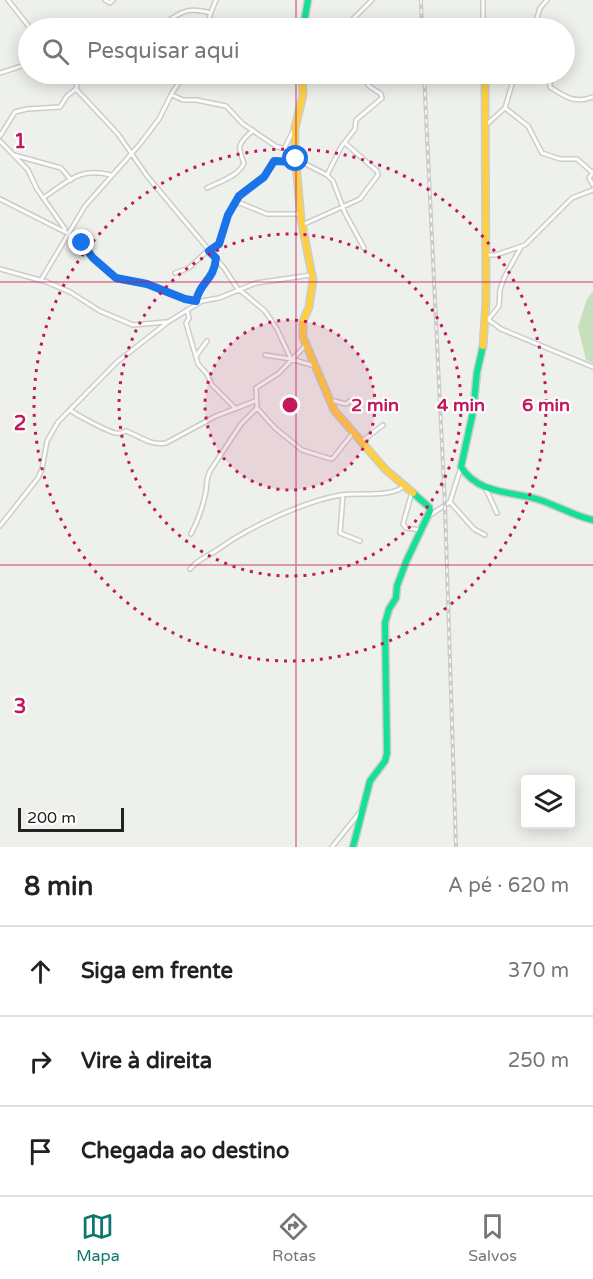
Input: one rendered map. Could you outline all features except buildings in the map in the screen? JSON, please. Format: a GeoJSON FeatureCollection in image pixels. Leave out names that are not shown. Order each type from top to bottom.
{"type":"FeatureCollection","features":[{"type":"Feature","properties":{"kind":"street"},"geometry":{"type":"LineString","coordinates":[[8,0],[24,18]]}},
{"type":"Feature","properties":{"kind":"street"},"geometry":{"type":"LineString","coordinates":[[105,0],[111,1]]}},
{"type":"Feature","properties":{"kind":"street"},"geometry":{"type":"LineString","coordinates":[[210,18],[216,0]]}},
{"type":"Feature","properties":{"kind":"street"},"geometry":{"type":"LineString","coordinates":[[305,18],[308,0]]}},
{"type":"Feature","properties":{"kind":"street"},"geometry":{"type":"LineString","coordinates":[[354,18],[372,0]]}},
{"type":"Feature","properties":{"kind":"street"},"geometry":{"type":"LineString","coordinates":[[483,0],[483,18]]}},
{"type":"Feature","properties":{"kind":"street"},"geometry":{"type":"LineString","coordinates":[[537,18],[540,9],[547,0]]}},
{"type":"Feature","properties":{"kind":"street"},"geometry":{"type":"LineString","coordinates":[[171,18],[183,11],[200,10],[211,13]]}},
{"type":"Feature","properties":{"kind":"street"},"geometry":{"type":"LineString","coordinates":[[0,74],[18,68]]}},
{"type":"Feature","properties":{"kind":"street"},"geometry":{"type":"LineString","coordinates":[[68,232],[43,198],[28,170],[0,139],[15,112],[60,107],[67,96],[76,89],[77,84]]}},
{"type":"Feature","properties":{"kind":"street"},"geometry":{"type":"LineString","coordinates":[[41,280],[68,232],[86,206],[159,119],[178,84]]}},
{"type":"Feature","properties":{"kind":"street"},"geometry":{"type":"LineString","coordinates":[[284,148],[295,128],[303,95],[302,84]]}},
{"type":"Feature","properties":{"kind":"street"},"geometry":{"type":"LineString","coordinates":[[327,175],[355,129],[356,120],[382,98],[381,94],[368,84]]}},
{"type":"Feature","properties":{"kind":"street"},"geometry":{"type":"LineString","coordinates":[[428,516],[450,502],[461,467],[471,423],[477,372],[487,319],[485,84]]}},
{"type":"Feature","properties":{"kind":"street"},"geometry":{"type":"LineString","coordinates":[[486,125],[505,108],[512,84]]}},
{"type":"Feature","properties":{"kind":"street"},"geometry":{"type":"LineString","coordinates":[[550,84],[550,87],[578,101],[593,98]]}},
{"type":"Feature","properties":{"kind":"street"},"geometry":{"type":"LineString","coordinates":[[76,89],[118,134],[153,183],[216,258],[240,291],[265,311],[292,359]]}},
{"type":"Feature","properties":{"kind":"street"},"geometry":{"type":"LineString","coordinates":[[171,95],[183,100],[226,106],[240,121],[277,147],[284,148],[296,158],[327,175],[335,185],[342,206],[364,248]]}},
{"type":"Feature","properties":{"kind":"street"},"geometry":{"type":"LineString","coordinates":[[505,108],[528,126],[542,153],[560,159],[577,159],[593,173],[589,178],[593,185]]}},
{"type":"Feature","properties":{"kind":"street"},"geometry":{"type":"LineString","coordinates":[[295,128],[300,214],[313,275],[309,307],[302,326],[306,345],[334,410],[386,470],[429,507],[428,516],[406,562],[397,586],[396,598],[389,609],[385,623],[387,753],[385,760],[370,781],[353,847]]}},
{"type":"Feature","properties":{"kind":"street"},"geometry":{"type":"LineString","coordinates":[[207,188],[234,175],[242,168],[244,163],[239,148],[253,130]]}},
{"type":"Feature","properties":{"kind":"street"},"geometry":{"type":"LineString","coordinates":[[302,225],[362,197],[378,173],[345,143]]}},
{"type":"Feature","properties":{"kind":"street"},"geometry":{"type":"LineString","coordinates":[[15,155],[61,168],[71,180]]}},
{"type":"Feature","properties":{"kind":"street"},"geometry":{"type":"LineString","coordinates":[[175,273],[189,268],[219,244],[228,215],[241,194],[264,177],[274,161],[296,158]]}},
{"type":"Feature","properties":{"kind":"street"},"geometry":{"type":"LineString","coordinates":[[43,198],[71,180],[92,171],[111,175]]}},
{"type":"Feature","properties":{"kind":"street"},"geometry":{"type":"LineString","coordinates":[[485,255],[496,255],[527,244],[572,198],[593,190]]}},
{"type":"Feature","properties":{"kind":"street"},"geometry":{"type":"LineString","coordinates":[[0,200],[79,239],[93,258],[116,278],[147,284],[185,299],[202,301],[219,298],[256,283],[313,275]]}},
{"type":"Feature","properties":{"kind":"street"},"geometry":{"type":"LineString","coordinates":[[235,204],[240,203],[267,214],[300,214]]}},
{"type":"Feature","properties":{"kind":"street"},"geometry":{"type":"LineString","coordinates":[[487,319],[499,306],[500,290],[504,278],[521,247]]}},
{"type":"Feature","properties":{"kind":"street"},"geometry":{"type":"LineString","coordinates":[[196,301],[200,288],[212,276],[216,258]]}},
{"type":"Feature","properties":{"kind":"street"},"geometry":{"type":"LineString","coordinates":[[0,269],[41,280],[70,292],[100,310],[133,325],[168,322]]}},
{"type":"Feature","properties":{"kind":"street"},"geometry":{"type":"LineString","coordinates":[[0,526],[38,478],[42,469],[44,449],[52,431],[70,410],[117,362],[168,322],[202,301]]}},
{"type":"Feature","properties":{"kind":"street"},"geometry":{"type":"LineString","coordinates":[[187,309],[189,318],[186,322],[198,364],[207,374],[212,385],[236,409]]}},
{"type":"Feature","properties":{"kind":"street"},"geometry":{"type":"LineString","coordinates":[[487,319],[501,329],[593,367]]}},
{"type":"Feature","properties":{"kind":"street"},"geometry":{"type":"LineString","coordinates":[[196,356],[207,341]]}},
{"type":"Feature","properties":{"kind":"street"},"geometry":{"type":"LineString","coordinates":[[306,345],[279,373],[258,386],[255,401],[257,408],[275,428],[303,450],[330,459],[353,433]]}},
{"type":"Feature","properties":{"kind":"street"},"geometry":{"type":"LineString","coordinates":[[265,355],[292,359],[316,367]]}},
{"type":"Feature","properties":{"kind":"street"},"geometry":{"type":"LineString","coordinates":[[329,400],[346,404],[350,401]]}},
{"type":"Feature","properties":{"kind":"street"},"geometry":{"type":"LineString","coordinates":[[70,410],[114,433],[120,434],[126,431],[156,444],[166,443],[216,416],[255,401]]}},
{"type":"Feature","properties":{"kind":"street"},"geometry":{"type":"LineString","coordinates":[[191,534],[198,519],[206,491],[206,479],[210,471],[241,424],[257,408]]}},
{"type":"Feature","properties":{"kind":"street"},"geometry":{"type":"LineString","coordinates":[[361,441],[383,425]]}},
{"type":"Feature","properties":{"kind":"street"},"geometry":{"type":"LineString","coordinates":[[461,467],[471,480],[484,487],[542,501],[578,516],[593,519]]}},
{"type":"Feature","properties":{"kind":"street"},"geometry":{"type":"LineString","coordinates":[[190,569],[201,558],[250,529],[317,501],[343,495],[371,495],[399,490],[404,485]]}},
{"type":"Feature","properties":{"kind":"street"},"geometry":{"type":"LineString","coordinates":[[484,487],[497,513]]}},
{"type":"Feature","properties":{"kind":"street"},"geometry":{"type":"LineString","coordinates":[[412,492],[403,524],[406,528],[421,530]]}},
{"type":"Feature","properties":{"kind":"street"},"geometry":{"type":"LineString","coordinates":[[343,495],[340,533],[360,541]]}},
{"type":"Feature","properties":{"kind":"street"},"geometry":{"type":"LineString","coordinates":[[450,502],[474,529],[485,535]]}},
{"type":"Feature","properties":{"kind":"street"},"geometry":{"type":"LineString","coordinates":[[332,847],[361,810]]}},
{"type":"Feature","properties":{"kind":"green space"},"geometry":{"type":"Polygon","coordinates":[[[593,291],[593,363],[586,360],[578,327],[587,299],[593,291]]]}},
{"type":"Feature","properties":{"kind":"railway"},"geometry":{"type":"LineString","coordinates":[[421,0],[422,18]]}},
{"type":"Feature","properties":{"kind":"railway"},"geometry":{"type":"LineString","coordinates":[[424,84],[445,507],[456,847]]}},
{"type":"Feature","properties":{"kind":"traffic: fast"},"geometry":{"type":"LineString","coordinates":[[305,18],[308,0]]}},
{"type":"Feature","properties":{"kind":"traffic: fast"},"geometry":{"type":"LineString","coordinates":[[483,346],[477,372],[473,412],[461,467],[477,483],[497,491],[540,500],[593,520]]}},
{"type":"Feature","properties":{"kind":"traffic: fast"},"geometry":{"type":"LineString","coordinates":[[353,847],[370,781],[385,761],[387,753],[385,623],[389,609],[396,598],[397,586],[406,562],[430,511],[429,507],[413,493]]}},
{"type":"Feature","properties":{"kind":"traffic: slow"},"geometry":{"type":"LineString","coordinates":[[302,84],[303,95],[295,128],[295,153],[301,219],[313,280],[309,307],[303,321],[303,337],[334,410],[385,469],[413,493]]}},
{"type":"Feature","properties":{"kind":"traffic: slow"},"geometry":{"type":"LineString","coordinates":[[483,346],[486,301],[485,84]]}},
{"type":"Feature","properties":{"kind":"route"},"geometry":{"type":"LineString","coordinates":[[82,243],[93,258],[119,280],[147,284],[196,301],[200,288],[209,280],[214,270],[216,258],[209,251],[219,244],[224,224],[239,196],[264,177],[274,161],[296,162],[296,159]]}}]}
